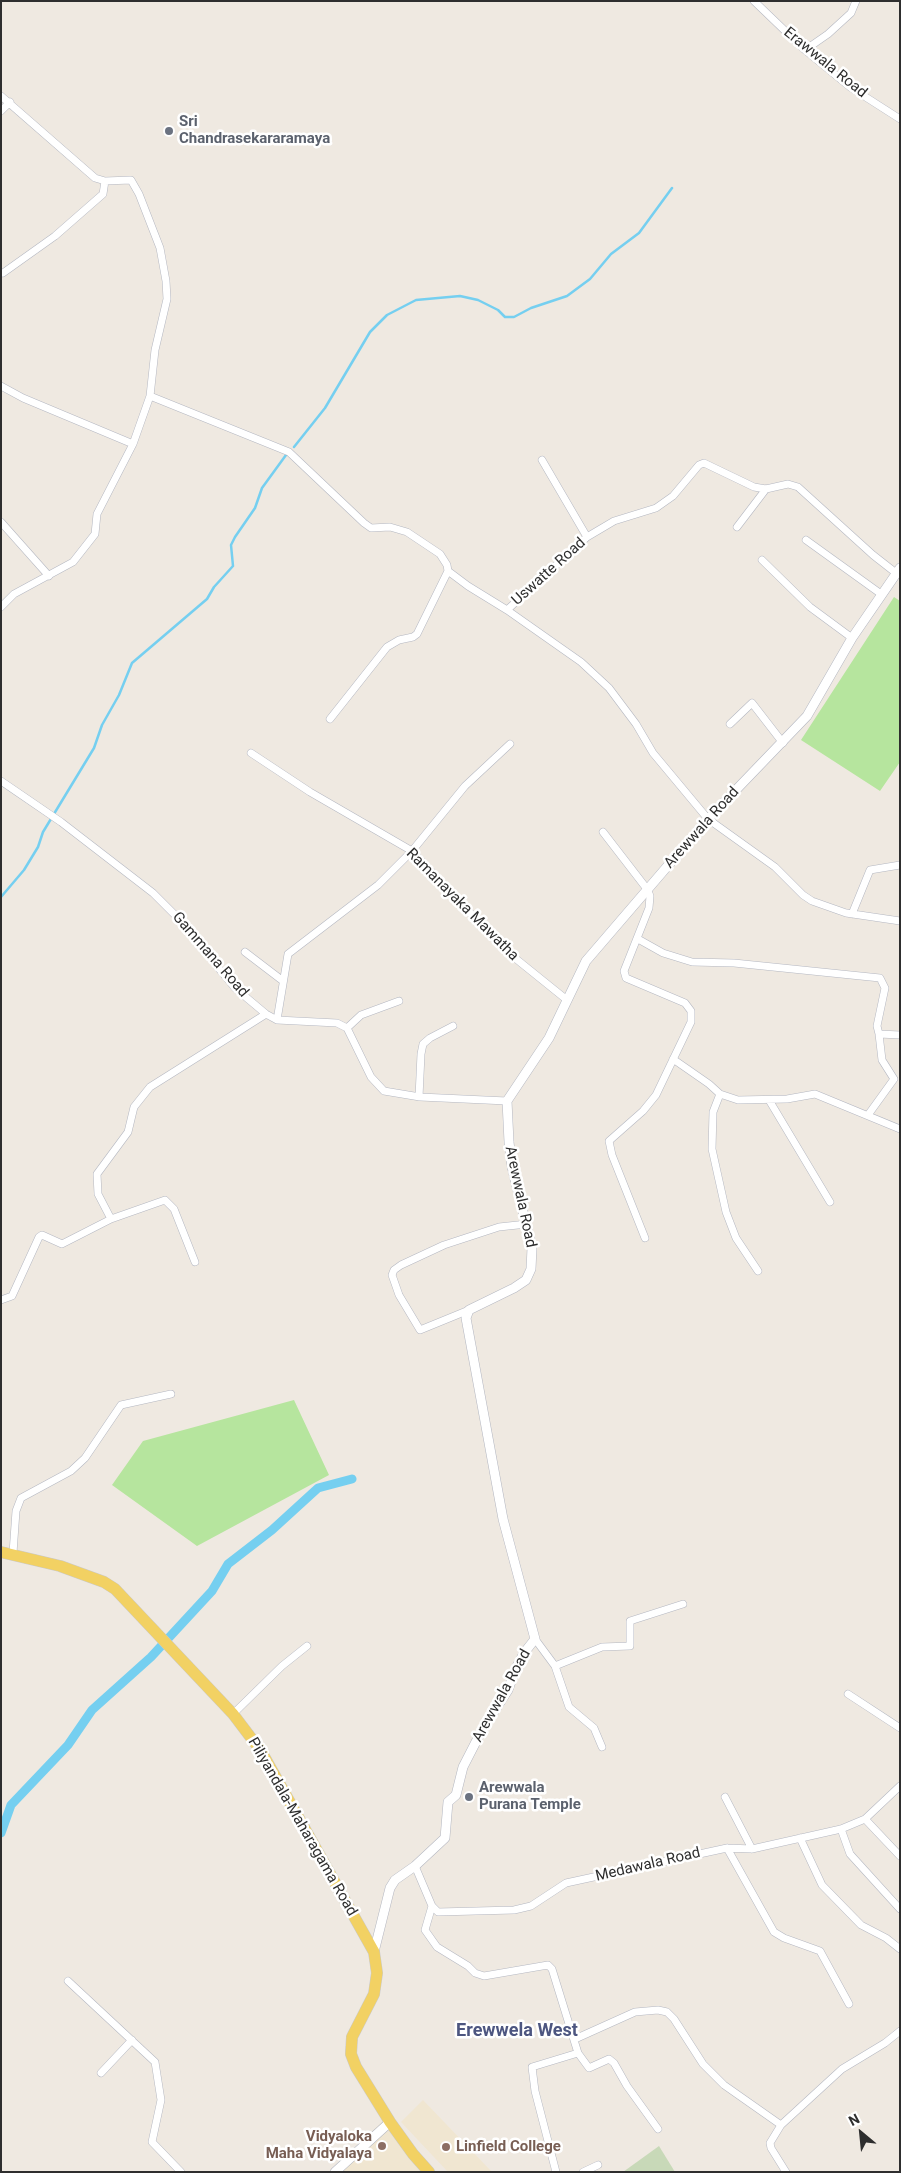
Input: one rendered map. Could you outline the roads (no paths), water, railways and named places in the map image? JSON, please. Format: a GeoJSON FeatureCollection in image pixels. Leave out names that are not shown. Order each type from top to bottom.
{"type":"FeatureCollection","features":[{"type":"Feature","properties":{"kind":"main road","name":"Piliyandala-Maharagama Road"},"geometry":{"type":"LineString","coordinates":[[7,1552],[60,1566],[104,1582],[115,1590],[233,1714],[261,1751],[374,1952],[377,1973],[374,1994],[352,2037],[351,2054],[356,2067],[390,2122],[413,2154],[429,2172]]}},
{"type":"Feature","properties":{"kind":"street","name":"Erawwala Road"},"geometry":{"type":"LineString","coordinates":[[754,1],[805,50],[850,87],[900,119]]}},
{"type":"Feature","properties":{"kind":"street"},"geometry":{"type":"LineString","coordinates":[[805,50],[828,34],[851,13],[856,1]]}},
{"type":"Feature","properties":{"kind":"street"},"geometry":{"type":"LineString","coordinates":[[1,96],[95,178],[105,182],[131,180],[139,194],[160,248],[167,299],[155,350],[150,396],[134,444],[97,514],[95,534],[73,562],[14,594],[1,607]]}},
{"type":"Feature","properties":{"kind":"street"},"geometry":{"type":"LineString","coordinates":[[1,111],[10,102]]}},
{"type":"Feature","properties":{"kind":"street"},"geometry":{"type":"LineString","coordinates":[[3,273],[55,236],[103,194],[105,182]]}},
{"type":"Feature","properties":{"kind":"street"},"geometry":{"type":"LineString","coordinates":[[1,386],[23,398],[134,444]]}},
{"type":"Feature","properties":{"kind":"street","name":"Uswatte Road"},"geometry":{"type":"LineString","coordinates":[[150,396],[289,452],[364,523],[371,528],[390,527],[407,532],[440,554],[448,565],[448,571],[507,610],[587,537],[614,521],[656,508],[673,496],[699,464],[704,463],[754,487],[766,489],[788,484],[798,487],[873,555],[898,570]]}},
{"type":"Feature","properties":{"kind":"street"},"geometry":{"type":"LineString","coordinates":[[542,460],[587,537]]}},
{"type":"Feature","properties":{"kind":"street"},"geometry":{"type":"LineString","coordinates":[[737,527],[766,489]]}},
{"type":"Feature","properties":{"kind":"street"},"geometry":{"type":"LineString","coordinates":[[1,522],[49,576]]}},
{"type":"Feature","properties":{"kind":"street"},"geometry":{"type":"LineString","coordinates":[[806,540],[882,594]]}},
{"type":"Feature","properties":{"kind":"street"},"geometry":{"type":"LineString","coordinates":[[762,560],[810,607],[852,638]]}},
{"type":"Feature","properties":{"kind":"street","name":"Arewwala Road"},"geometry":{"type":"LineString","coordinates":[[374,1952],[390,1888],[395,1880],[415,1866],[445,1838],[448,1802],[456,1795],[463,1768],[482,1730],[508,1690],[516,1668],[535,1639],[503,1519],[466,1318],[469,1310],[526,1280],[531,1269],[532,1255],[527,1224],[512,1167],[508,1142],[507,1102],[549,1038],[586,961],[708,819],[807,716],[852,638],[898,570]]}},
{"type":"Feature","properties":{"kind":"street"},"geometry":{"type":"LineString","coordinates":[[330,719],[387,647],[398,640],[413,637],[417,634],[448,571]]}},
{"type":"Feature","properties":{"kind":"street"},"geometry":{"type":"LineString","coordinates":[[507,610],[581,662],[609,688],[636,724],[653,753],[708,819],[775,867],[803,895],[812,901],[852,914],[900,921]]}},
{"type":"Feature","properties":{"kind":"street"},"geometry":{"type":"LineString","coordinates":[[730,724],[752,703],[782,743]]}},
{"type":"Feature","properties":{"kind":"street"},"geometry":{"type":"LineString","coordinates":[[277,1020],[288,954],[378,885],[412,851],[466,786],[510,744]]}},
{"type":"Feature","properties":{"kind":"street","name":"Ramanayaka Mawatha"},"geometry":{"type":"LineString","coordinates":[[251,753],[310,792],[412,851],[505,950],[567,1000]]}},
{"type":"Feature","properties":{"kind":"street","name":"Gammana Road"},"geometry":{"type":"LineString","coordinates":[[1,780],[52,816],[153,894],[198,938],[216,965],[235,988],[266,1014],[277,1020],[336,1023],[347,1028]]}},
{"type":"Feature","properties":{"kind":"street"},"geometry":{"type":"LineString","coordinates":[[603,832],[647,889],[650,896],[649,908],[624,970],[626,978],[685,1003],[691,1011],[691,1022],[656,1095],[643,1111],[609,1141],[612,1154],[645,1238]]}},
{"type":"Feature","properties":{"kind":"street"},"geometry":{"type":"LineString","coordinates":[[852,914],[870,870],[900,865]]}},
{"type":"Feature","properties":{"kind":"street"},"geometry":{"type":"LineString","coordinates":[[638,939],[662,953],[692,962],[734,964],[880,978],[885,988],[877,1026],[882,1060],[894,1079],[868,1115]]}},
{"type":"Feature","properties":{"kind":"street"},"geometry":{"type":"LineString","coordinates":[[245,952],[283,981]]}},
{"type":"Feature","properties":{"kind":"street"},"geometry":{"type":"LineString","coordinates":[[399,1001],[361,1015],[347,1028],[371,1077],[384,1091],[419,1097],[507,1102]]}},
{"type":"Feature","properties":{"kind":"street"},"geometry":{"type":"LineString","coordinates":[[111,1220],[98,1194],[97,1174],[128,1132],[134,1107],[150,1087],[266,1014]]}},
{"type":"Feature","properties":{"kind":"street"},"geometry":{"type":"LineString","coordinates":[[419,1097],[423,1044],[430,1038],[453,1026]]}},
{"type":"Feature","properties":{"kind":"street"},"geometry":{"type":"LineString","coordinates":[[879,1034],[900,1035]]}},
{"type":"Feature","properties":{"kind":"street"},"geometry":{"type":"LineString","coordinates":[[673,1059],[720,1094],[738,1100],[787,1100],[815,1094],[900,1129]]}},
{"type":"Feature","properties":{"kind":"street"},"geometry":{"type":"LineString","coordinates":[[720,1094],[713,1112],[712,1149],[726,1212],[736,1238],[758,1271]]}},
{"type":"Feature","properties":{"kind":"street"},"geometry":{"type":"LineString","coordinates":[[769,1100],[830,1202]]}},
{"type":"Feature","properties":{"kind":"street"},"geometry":{"type":"LineString","coordinates":[[1,1300],[12,1296],[39,1237],[42,1235],[62,1244],[111,1220],[165,1200],[174,1209],[195,1262]]}},
{"type":"Feature","properties":{"kind":"street"},"geometry":{"type":"LineString","coordinates":[[469,1310],[420,1330],[400,1294],[392,1275],[394,1270],[401,1264],[444,1245],[498,1227],[527,1224]]}},
{"type":"Feature","properties":{"kind":"street"},"geometry":{"type":"LineString","coordinates":[[7,1552],[16,1511],[21,1498],[71,1471],[85,1458],[121,1405],[171,1394]]}},
{"type":"Feature","properties":{"kind":"street"},"geometry":{"type":"LineString","coordinates":[[554,1666],[602,1647],[630,1646],[630,1621],[683,1604]]}},
{"type":"Feature","properties":{"kind":"street"},"geometry":{"type":"LineString","coordinates":[[535,1639],[554,1666],[569,1707],[594,1728],[602,1747]]}},
{"type":"Feature","properties":{"kind":"street"},"geometry":{"type":"LineString","coordinates":[[233,1714],[282,1666],[307,1646]]}},
{"type":"Feature","properties":{"kind":"street"},"geometry":{"type":"LineString","coordinates":[[848,1694],[900,1728]]}},
{"type":"Feature","properties":{"kind":"street","name":"Medawala Road"},"geometry":{"type":"LineString","coordinates":[[432,1906],[438,1912],[514,1910],[531,1906],[566,1883],[727,1848],[752,1849],[841,1829],[865,1819],[900,1786]]}},
{"type":"Feature","properties":{"kind":"street"},"geometry":{"type":"LineString","coordinates":[[725,1797],[752,1849]]}},
{"type":"Feature","properties":{"kind":"street"},"geometry":{"type":"LineString","coordinates":[[865,1819],[900,1856]]}},
{"type":"Feature","properties":{"kind":"street"},"geometry":{"type":"LineString","coordinates":[[841,1829],[850,1854],[900,1909]]}},
{"type":"Feature","properties":{"kind":"street"},"geometry":{"type":"LineString","coordinates":[[800,1838],[822,1884],[861,1925],[886,1938],[900,1950]]}},
{"type":"Feature","properties":{"kind":"street"},"geometry":{"type":"LineString","coordinates":[[727,1848],[774,1932],[784,1938],[820,1952],[849,2004]]}},
{"type":"Feature","properties":{"kind":"street"},"geometry":{"type":"LineString","coordinates":[[415,1866],[432,1906],[425,1930],[437,1947],[468,1966],[475,1973],[484,1976],[548,1964],[552,1969],[578,2053],[589,2068],[609,2059],[614,2062],[627,2086],[658,2129]]}},
{"type":"Feature","properties":{"kind":"street"},"geometry":{"type":"LineString","coordinates":[[68,1981],[156,2062],[161,2100],[152,2142],[178,2171]]}},
{"type":"Feature","properties":{"kind":"street"},"geometry":{"type":"LineString","coordinates":[[575,2039],[635,2012],[658,2010],[666,2012],[674,2019],[703,2064],[724,2085],[781,2125]]}},
{"type":"Feature","properties":{"kind":"street"},"geometry":{"type":"LineString","coordinates":[[786,2172],[771,2148],[770,2143],[781,2125],[842,2069],[885,2043],[900,2031]]}},
{"type":"Feature","properties":{"kind":"street"},"geometry":{"type":"LineString","coordinates":[[101,2073],[132,2040]]}},
{"type":"Feature","properties":{"kind":"street"},"geometry":{"type":"LineString","coordinates":[[556,2172],[534,2091],[532,2067],[578,2053]]}},
{"type":"Feature","properties":{"kind":"street"},"geometry":{"type":"LineString","coordinates":[[335,2172],[390,2122]]}},
{"type":"Feature","properties":{"kind":"street"},"geometry":{"type":"LineString","coordinates":[[583,2172],[598,2165]]}},
{"type":"Feature","properties":{"kind":"waterway"},"geometry":{"type":"LineString","coordinates":[[294,447],[325,408],[370,332],[387,315],[416,300],[460,296],[478,300],[498,310],[505,317],[514,317],[531,308],[567,296],[590,279],[611,254],[639,233],[672,188]]}},
{"type":"Feature","properties":{"kind":"waterway"},"geometry":{"type":"LineString","coordinates":[[1,897],[24,870],[38,847],[43,832],[94,748],[102,725],[119,695],[132,663],[207,599],[214,587],[233,566],[231,545],[255,508],[262,488],[286,455]]}},
{"type":"Feature","properties":{"kind":"waterway"},"geometry":{"type":"LineString","coordinates":[[1,1833],[11,1805],[68,1745],[92,1710],[151,1657],[212,1591],[228,1564],[272,1530],[318,1488],[352,1479]]}},
{"type":"Feature","properties":{"kind":"place","name":"Sri Chandrasekararamaya"},"geometry":{"type":"Point","coordinates":[169,131]}},
{"type":"Feature","properties":{"kind":"place","name":"Arewwala Purana Temple"},"geometry":{"type":"Point","coordinates":[469,1797]}},
{"type":"Feature","properties":{"kind":"place","name":"Vidyaloka Maha Vidyalaya"},"geometry":{"type":"Point","coordinates":[382,2146]}},
{"type":"Feature","properties":{"kind":"place","name":"Linfield College"},"geometry":{"type":"Point","coordinates":[446,2147]}},
{"type":"Feature","properties":{"kind":"district","name":"Erewwela West"},"geometry":{"type":"Point","coordinates":[517,2031]}}]}
